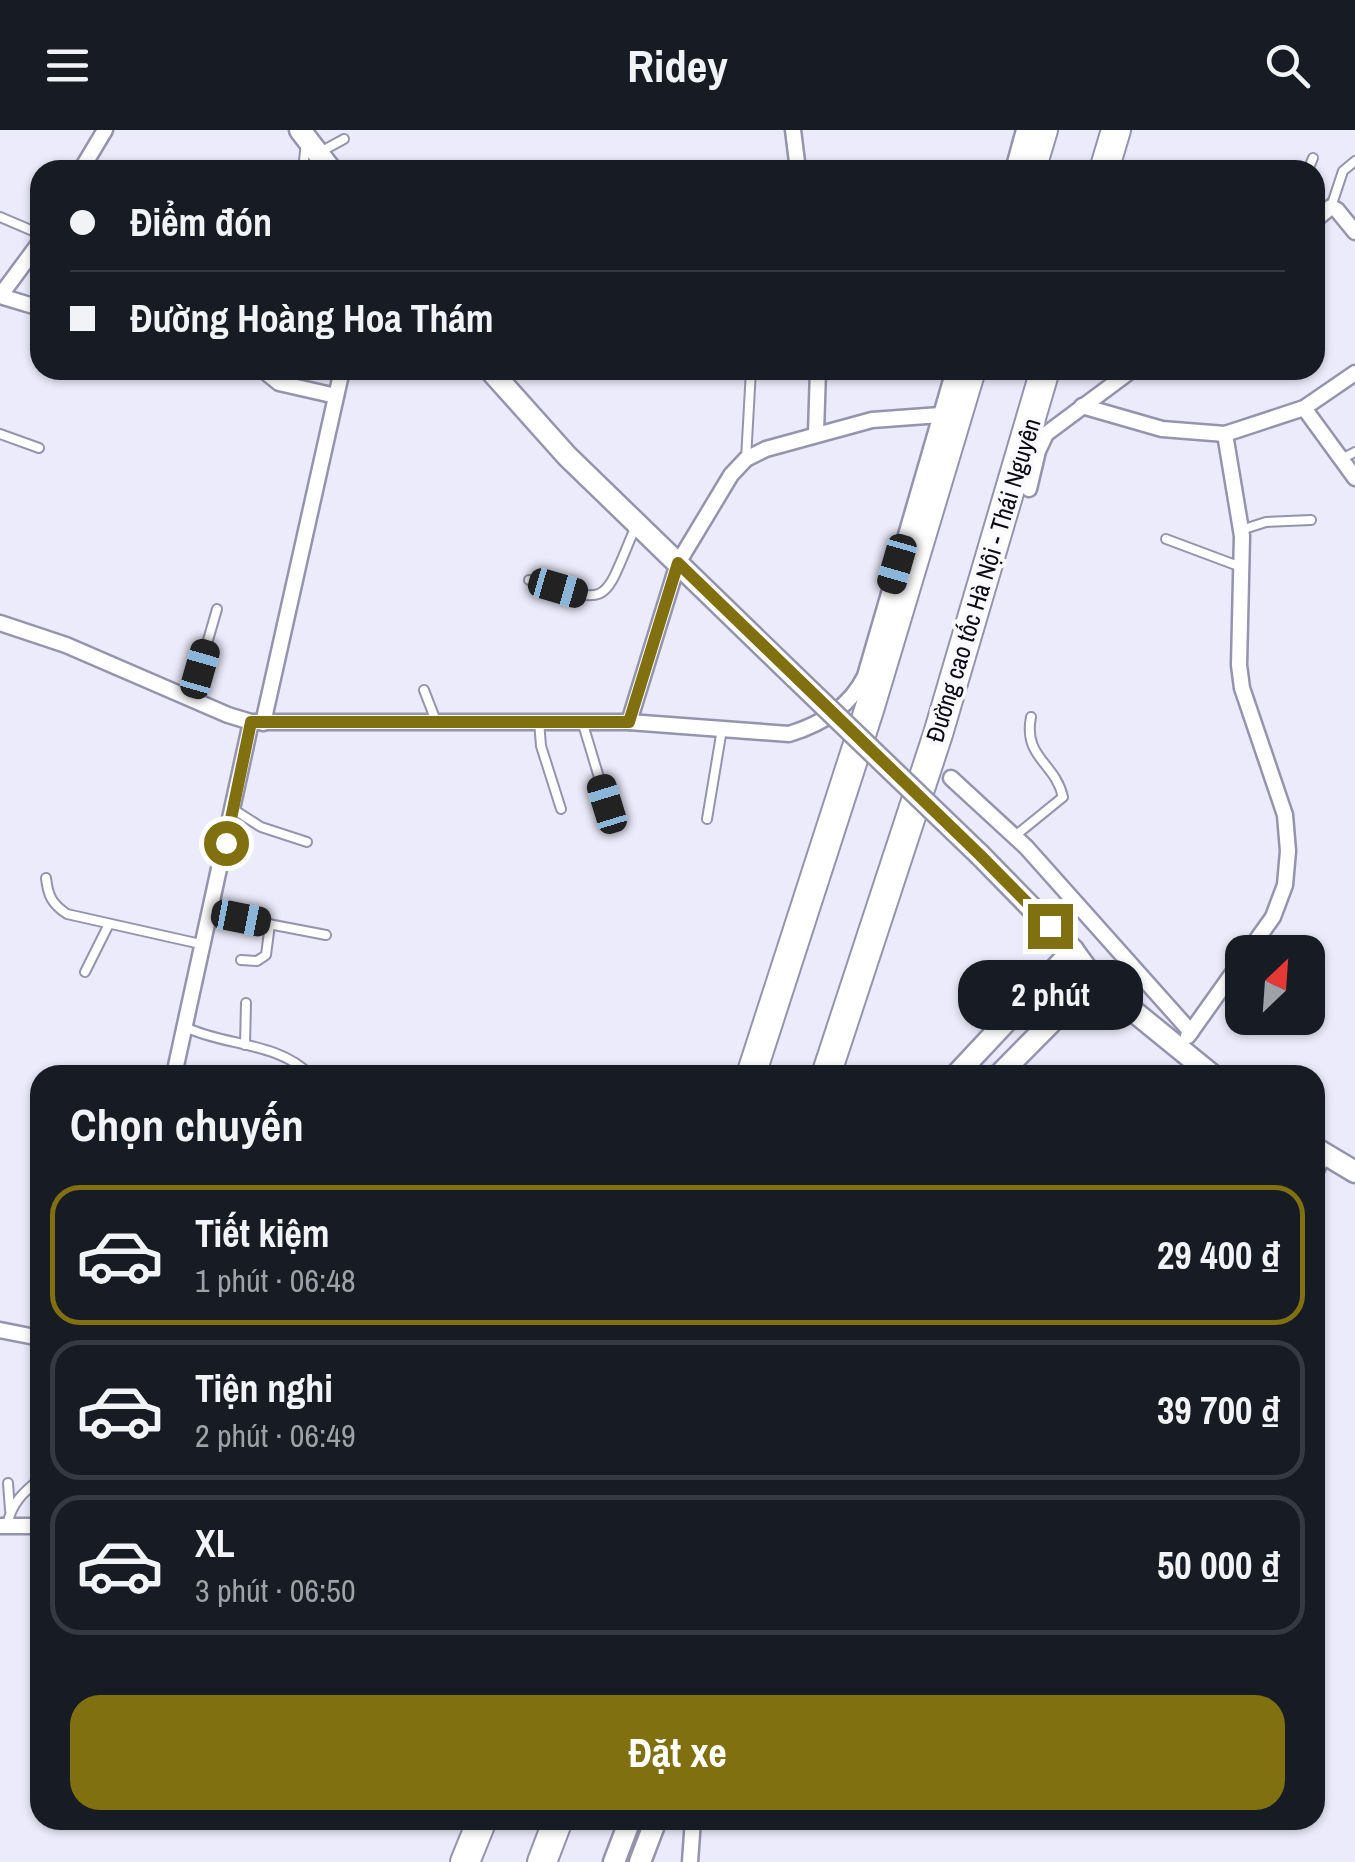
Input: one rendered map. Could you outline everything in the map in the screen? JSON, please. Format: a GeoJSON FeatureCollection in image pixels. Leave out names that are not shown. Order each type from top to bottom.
{"type":"FeatureCollection","features":[{"type":"Feature","properties":{"kind":"highway"},"geometry":{"type":"LineString","coordinates":[[1034,160],[1043,130]]}},
{"type":"Feature","properties":{"kind":"highway"},"geometry":{"type":"LineString","coordinates":[[1107,160],[1116,130]]}},
{"type":"Feature","properties":{"kind":"highway"},"geometry":{"type":"LineString","coordinates":[[755,1065],[870,710],[968,380]]}},
{"type":"Feature","properties":{"kind":"highway","name":"Đường cao tốc Hà Nội - Thái Nguyên"},"geometry":{"type":"LineString","coordinates":[[829,1065],[938,734],[1042,380]]}},
{"type":"Feature","properties":{"kind":"highway"},"geometry":{"type":"LineString","coordinates":[[465,1862],[478,1830]]}},
{"type":"Feature","properties":{"kind":"highway"},"geometry":{"type":"LineString","coordinates":[[542,1862],[554,1830]]}},
{"type":"Feature","properties":{"kind":"main road"},"geometry":{"type":"LineString","coordinates":[[499,380],[567,456],[980,855],[1072,950],[1094,979],[1185,1041],[1204,1065]]}},
{"type":"Feature","properties":{"kind":"main road"},"geometry":{"type":"LineString","coordinates":[[965,1065],[1072,950]]}},
{"type":"Feature","properties":{"kind":"main road"},"geometry":{"type":"LineString","coordinates":[[1008,1065],[1094,979]]}},
{"type":"Feature","properties":{"kind":"main road"},"geometry":{"type":"LineString","coordinates":[[1325,1161],[1355,1172]]}},
{"type":"Feature","properties":{"kind":"main road"},"geometry":{"type":"LineString","coordinates":[[614,1862],[626,1830]]}},
{"type":"Feature","properties":{"kind":"main road"},"geometry":{"type":"LineString","coordinates":[[640,1862],[652,1830]]}},
{"type":"Feature","properties":{"kind":"street"},"geometry":{"type":"LineString","coordinates":[[87,160],[105,130]]}},
{"type":"Feature","properties":{"kind":"street"},"geometry":{"type":"LineString","coordinates":[[793,130],[797,160]]}},
{"type":"Feature","properties":{"kind":"street"},"geometry":{"type":"LineString","coordinates":[[1015,160],[1024,130]]}},
{"type":"Feature","properties":{"kind":"street"},"geometry":{"type":"LineString","coordinates":[[1325,211],[1337,210],[1355,232]]}},
{"type":"Feature","properties":{"kind":"street"},"geometry":{"type":"LineString","coordinates":[[30,256],[0,296],[30,305]]}},
{"type":"Feature","properties":{"kind":"street"},"geometry":{"type":"LineString","coordinates":[[1082,406],[1162,429],[1225,434],[1304,408],[1355,373]]}},
{"type":"Feature","properties":{"kind":"street"},"geometry":{"type":"LineString","coordinates":[[276,380],[336,396]]}},
{"type":"Feature","properties":{"kind":"street"},"geometry":{"type":"LineString","coordinates":[[176,1065],[233,809],[340,380]]}},
{"type":"Feature","properties":{"kind":"street"},"geometry":{"type":"LineString","coordinates":[[816,434],[818,380]]}},
{"type":"Feature","properties":{"kind":"street"},"geometry":{"type":"LineString","coordinates":[[0,623],[66,644],[191,699],[257,723],[582,721],[790,734],[831,716],[857,692],[865,676],[951,380]]}},
{"type":"Feature","properties":{"kind":"street"},"geometry":{"type":"LineString","coordinates":[[1029,488],[1046,434],[1118,380]]}},
{"type":"Feature","properties":{"kind":"street"},"geometry":{"type":"LineString","coordinates":[[1304,408],[1348,455],[1355,478]]}},
{"type":"Feature","properties":{"kind":"street"},"geometry":{"type":"LineString","coordinates":[[629,722],[678,563],[731,475],[746,459],[766,448],[883,418],[940,415]]}},
{"type":"Feature","properties":{"kind":"street"},"geometry":{"type":"LineString","coordinates":[[1225,434],[1241,530],[1242,688],[1284,815],[1288,852],[1285,885],[1273,917],[1260,935]]}},
{"type":"Feature","properties":{"kind":"street"},"geometry":{"type":"LineString","coordinates":[[950,778],[1015,836],[1185,1041],[1225,984]]}},
{"type":"Feature","properties":{"kind":"street"},"geometry":{"type":"LineString","coordinates":[[0,1330],[30,1336]]}},
{"type":"Feature","properties":{"kind":"street"},"geometry":{"type":"LineString","coordinates":[[4,1526],[30,1526]]}},
{"type":"Feature","properties":{"kind":"street"},"geometry":{"type":"LineString","coordinates":[[690,1862],[692,1830]]}},
{"type":"Feature","properties":{"kind":"lane"},"geometry":{"type":"LineString","coordinates":[[314,148],[344,139]]}},
{"type":"Feature","properties":{"kind":"lane"},"geometry":{"type":"LineString","coordinates":[[1325,203],[1343,172],[1355,161]]}},
{"type":"Feature","properties":{"kind":"lane"},"geometry":{"type":"LineString","coordinates":[[0,216],[30,230]]}},
{"type":"Feature","properties":{"kind":"lane"},"geometry":{"type":"LineString","coordinates":[[746,459],[750,380]]}},
{"type":"Feature","properties":{"kind":"lane"},"geometry":{"type":"LineString","coordinates":[[0,434],[40,448]]}},
{"type":"Feature","properties":{"kind":"lane"},"geometry":{"type":"LineString","coordinates":[[1241,530],[1266,522],[1311,520]]}},
{"type":"Feature","properties":{"kind":"lane"},"geometry":{"type":"LineString","coordinates":[[529,580],[586,597],[599,596],[608,588],[637,522]]}},
{"type":"Feature","properties":{"kind":"lane"},"geometry":{"type":"LineString","coordinates":[[1166,539],[1241,567]]}},
{"type":"Feature","properties":{"kind":"lane"},"geometry":{"type":"LineString","coordinates":[[191,699],[217,610]]}},
{"type":"Feature","properties":{"kind":"lane"},"geometry":{"type":"LineString","coordinates":[[424,690],[436,720]]}},
{"type":"Feature","properties":{"kind":"lane"},"geometry":{"type":"LineString","coordinates":[[1015,836],[1063,797],[1054,775],[1033,750],[1029,740],[1031,717]]}},
{"type":"Feature","properties":{"kind":"lane"},"geometry":{"type":"LineString","coordinates":[[539,721],[542,746],[561,810]]}},
{"type":"Feature","properties":{"kind":"lane"},"geometry":{"type":"LineString","coordinates":[[582,721],[607,804]]}},
{"type":"Feature","properties":{"kind":"lane"},"geometry":{"type":"LineString","coordinates":[[707,819],[722,729]]}},
{"type":"Feature","properties":{"kind":"lane"},"geometry":{"type":"LineString","coordinates":[[233,809],[260,827],[307,842]]}},
{"type":"Feature","properties":{"kind":"lane"},"geometry":{"type":"LineString","coordinates":[[46,878],[48,897],[67,914],[205,945]]}},
{"type":"Feature","properties":{"kind":"lane"},"geometry":{"type":"LineString","coordinates":[[212,913],[326,934]]}},
{"type":"Feature","properties":{"kind":"lane"},"geometry":{"type":"LineString","coordinates":[[85,972],[109,924]]}},
{"type":"Feature","properties":{"kind":"lane"},"geometry":{"type":"LineString","coordinates":[[241,960],[266,956],[270,924]]}},
{"type":"Feature","properties":{"kind":"lane"},"geometry":{"type":"LineString","coordinates":[[244,1045],[246,1003]]}},
{"type":"Feature","properties":{"kind":"lane"},"geometry":{"type":"LineString","coordinates":[[186,1027],[218,1040],[280,1055],[295,1065]]}},
{"type":"Feature","properties":{"kind":"lane"},"geometry":{"type":"LineString","coordinates":[[8,1483],[10,1510]]}},
{"type":"Feature","properties":{"kind":"lane"},"geometry":{"type":"LineString","coordinates":[[4,1526],[10,1510],[30,1489]]}},
{"type":"Feature","properties":{"kind":"route"},"geometry":{"type":"LineString","coordinates":[[226,843],[251,722],[629,722],[678,563],[1050,926]]}}]}
